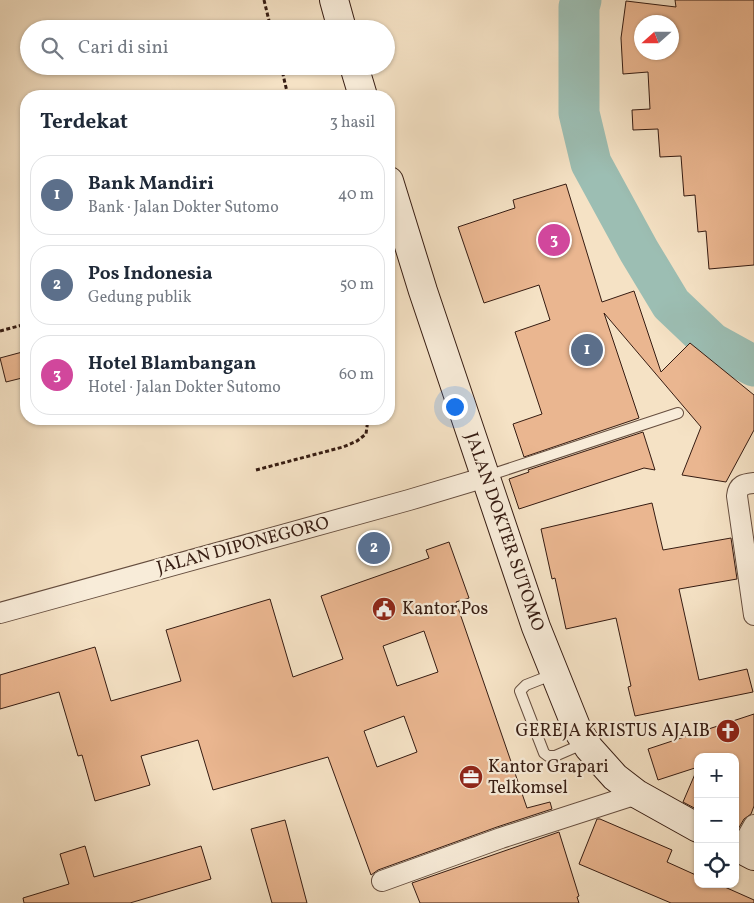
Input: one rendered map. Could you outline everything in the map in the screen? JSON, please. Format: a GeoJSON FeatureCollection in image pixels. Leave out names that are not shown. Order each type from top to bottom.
{"type":"FeatureCollection","features":[{"type":"Feature","properties":{"kind":"main road"},"geometry":{"type":"LineString","coordinates":[[334,0],[340,20]]}},
{"type":"Feature","properties":{"kind":"main road"},"geometry":{"type":"LineString","coordinates":[[357,75],[361,90]]}},
{"type":"Feature","properties":{"kind":"main road","name":"JALAN DOKTER SUTOMO"},"geometry":{"type":"LineString","coordinates":[[395,200],[423,291],[536,627],[577,729],[606,768],[637,794],[694,826]]}},
{"type":"Feature","properties":{"kind":"street","name":"JALAN DIPONEGORO"},"geometry":{"type":"LineString","coordinates":[[0,613],[399,503],[486,477]]}},
{"type":"Feature","properties":{"kind":"street"},"geometry":{"type":"LineString","coordinates":[[754,483],[741,486],[737,496],[754,613]]}},
{"type":"Feature","properties":{"kind":"street"},"geometry":{"type":"LineString","coordinates":[[382,881],[502,838],[637,794]]}},
{"type":"Feature","properties":{"kind":"street"},"geometry":{"type":"LineString","coordinates":[[743,850],[754,825]]}},
{"type":"Feature","properties":{"kind":"lane"},"geometry":{"type":"LineString","coordinates":[[486,477],[678,413]]}},
{"type":"Feature","properties":{"kind":"lane"},"geometry":{"type":"LineString","coordinates":[[554,674],[523,687],[520,691],[544,752],[548,756],[555,756],[586,743]]}},
{"type":"Feature","properties":{"kind":"path"},"geometry":{"type":"LineString","coordinates":[[264,0],[269,20]]}},
{"type":"Feature","properties":{"kind":"path"},"geometry":{"type":"LineString","coordinates":[[283,75],[287,90]]}},
{"type":"Feature","properties":{"kind":"path"},"geometry":{"type":"LineString","coordinates":[[0,331],[20,326]]}},
{"type":"Feature","properties":{"kind":"path"},"geometry":{"type":"LineString","coordinates":[[256,470],[343,447],[357,441],[366,434],[367,425]]}},
{"type":"Feature","properties":{"kind":"building"},"geometry":{"type":"Polygon","coordinates":[[[675,0],[754,0],[754,265],[709,269],[706,231],[698,232],[695,195],[684,196],[681,156],[660,157],[658,129],[633,130],[632,110],[650,109],[648,72],[623,74],[621,38],[626,1],[676,7],[675,0]]]}},
{"type":"Feature","properties":{"kind":"building"},"geometry":{"type":"Polygon","coordinates":[[[566,184],[602,302],[634,291],[661,372],[690,343],[754,395],[754,430],[726,482],[682,475],[701,427],[604,313],[639,418],[524,457],[513,424],[542,414],[515,332],[550,320],[539,285],[484,303],[458,227],[515,208],[513,200],[566,184]]]}},
{"type":"Feature","properties":{"kind":"building"},"geometry":{"type":"Polygon","coordinates":[[[20,353],[20,378],[6,382],[0,358],[20,353]]]}},
{"type":"Feature","properties":{"kind":"building"},"geometry":{"type":"Polygon","coordinates":[[[643,432],[655,470],[644,468],[519,509],[509,479],[529,472],[528,470],[643,432]]]}},
{"type":"Feature","properties":{"kind":"building"},"geometry":{"type":"Polygon","coordinates":[[[652,503],[663,550],[731,538],[737,579],[679,589],[699,680],[747,669],[753,692],[635,716],[628,687],[631,686],[616,618],[566,629],[555,578],[552,579],[541,529],[652,503]]]}},
{"type":"Feature","properties":{"kind":"building"},"geometry":{"type":"Polygon","coordinates":[[[449,542],[469,598],[456,602],[527,808],[550,802],[552,809],[378,870],[371,875],[328,757],[213,790],[198,740],[141,756],[150,785],[95,801],[82,755],[78,756],[59,692],[0,709],[0,675],[95,647],[111,701],[181,681],[166,630],[270,599],[293,677],[343,659],[321,596],[429,558],[426,550],[449,542]],[[424,631],[383,646],[397,686],[438,672],[424,631]],[[404,716],[364,731],[377,767],[417,752],[404,716]]]}},
{"type":"Feature","properties":{"kind":"building","name":"GEREJA KRISTUS AJAIB"},"geometry":{"type":"Polygon","coordinates":[[[754,714],[754,806],[751,814],[744,819],[739,828],[739,753],[694,753],[694,768],[658,780],[648,749],[754,714]]]}},
{"type":"Feature","properties":{"kind":"building"},"geometry":{"type":"Polygon","coordinates":[[[694,776],[694,808],[683,802],[694,776]]]}},
{"type":"Feature","properties":{"kind":"building"},"geometry":{"type":"Polygon","coordinates":[[[597,819],[600,819],[672,850],[667,862],[694,874],[694,888],[727,888],[754,900],[754,903],[671,903],[579,864],[597,819]]]}},
{"type":"Feature","properties":{"kind":"building"},"geometry":{"type":"Polygon","coordinates":[[[285,820],[307,903],[272,903],[251,829],[285,820]]]}},
{"type":"Feature","properties":{"kind":"building"},"geometry":{"type":"Polygon","coordinates":[[[559,832],[579,896],[577,897],[579,903],[420,903],[412,883],[559,832]]]}},
{"type":"Feature","properties":{"kind":"building"},"geometry":{"type":"Polygon","coordinates":[[[85,846],[94,877],[201,846],[211,879],[130,903],[24,903],[23,898],[69,884],[60,854],[85,846]]]}},
{"type":"Feature","properties":{"kind":"waterway"},"geometry":{"type":"LineString","coordinates":[[581,0],[579,7],[579,113],[591,163],[639,251],[671,304],[712,343],[754,366]]}},
{"type":"Feature","properties":{"kind":"place","name":"Hotel Blambangan"},"geometry":{"type":"Point","coordinates":[554,240]}},
{"type":"Feature","properties":{"kind":"place","name":"Bank Mandiri"},"geometry":{"type":"Point","coordinates":[587,350]}},
{"type":"Feature","properties":{"kind":"place","name":"Pos Indonesia"},"geometry":{"type":"Point","coordinates":[374,548]}},
{"type":"Feature","properties":{"kind":"place","name":"Kantor Pos"},"geometry":{"type":"Point","coordinates":[384,609]}},
{"type":"Feature","properties":{"kind":"place","name":"GEREJA KRISTUS AJAIB"},"geometry":{"type":"Point","coordinates":[728,731]}},
{"type":"Feature","properties":{"kind":"place","name":"Kantor Grapari Telkomsel"},"geometry":{"type":"Point","coordinates":[471,777]}}]}
